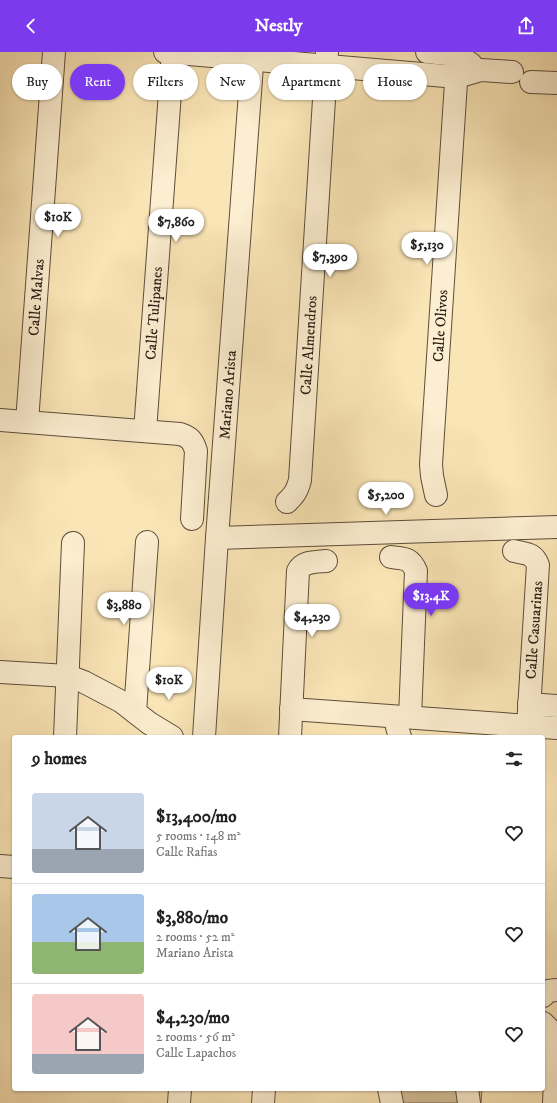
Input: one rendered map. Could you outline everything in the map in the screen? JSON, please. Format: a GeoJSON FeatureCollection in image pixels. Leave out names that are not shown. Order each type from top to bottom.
{"type":"FeatureCollection","features":[{"type":"Feature","properties":{"kind":"street","name":"Calle Malvas"},"geometry":{"type":"LineString","coordinates":[[27,422],[54,52]]}},
{"type":"Feature","properties":{"kind":"street"},"geometry":{"type":"LineString","coordinates":[[166,52],[327,59],[456,77],[481,70]]}},
{"type":"Feature","properties":{"kind":"street","name":"Calle Tulipanes"},"geometry":{"type":"LineString","coordinates":[[145,431],[173,52]]}},
{"type":"Feature","properties":{"kind":"street"},"geometry":{"type":"LineString","coordinates":[[427,52],[458,54],[481,70],[557,84]]}},
{"type":"Feature","properties":{"kind":"street","name":"Calle Olivos"},"geometry":{"type":"LineString","coordinates":[[434,485],[431,464],[458,54]]}},
{"type":"Feature","properties":{"kind":"street","name":"Mariano Arista"},"geometry":{"type":"LineString","coordinates":[[202,735],[252,56]]}},
{"type":"Feature","properties":{"kind":"street","name":"Calle Almendros"},"geometry":{"type":"LineString","coordinates":[[291,498],[298,489],[300,480],[327,59]]}},
{"type":"Feature","properties":{"kind":"street"},"geometry":{"type":"LineString","coordinates":[[0,420],[180,434],[188,437],[194,444],[196,451],[192,519]]}},
{"type":"Feature","properties":{"kind":"street"},"geometry":{"type":"LineString","coordinates":[[217,538],[557,527]]}},
{"type":"Feature","properties":{"kind":"street"},"geometry":{"type":"LineString","coordinates":[[131,706],[147,542]]}},
{"type":"Feature","properties":{"kind":"street"},"geometry":{"type":"LineString","coordinates":[[65,735],[73,543]]}},
{"type":"Feature","properties":{"kind":"street","name":"Calle Casuarinas"},"geometry":{"type":"LineString","coordinates":[[514,551],[532,555],[538,565],[528,726]]}},
{"type":"Feature","properties":{"kind":"street"},"geometry":{"type":"LineString","coordinates":[[391,558],[408,560],[413,563],[416,571],[402,724]]}},
{"type":"Feature","properties":{"kind":"street"},"geometry":{"type":"LineString","coordinates":[[290,735],[298,571],[300,566],[304,564],[326,561]]}},
{"type":"Feature","properties":{"kind":"street"},"geometry":{"type":"LineString","coordinates":[[0,672],[68,676],[197,735]]}},
{"type":"Feature","properties":{"kind":"street"},"geometry":{"type":"LineString","coordinates":[[529,704],[557,706]]}},
{"type":"Feature","properties":{"kind":"street"},"geometry":{"type":"LineString","coordinates":[[131,706],[149,724],[168,735]]}},
{"type":"Feature","properties":{"kind":"street"},"geometry":{"type":"LineString","coordinates":[[292,709],[439,728],[528,726],[557,728]]}},
{"type":"Feature","properties":{"kind":"street"},"geometry":{"type":"LineString","coordinates":[[0,866],[12,866]]}},
{"type":"Feature","properties":{"kind":"street"},"geometry":{"type":"LineString","coordinates":[[545,994],[548,991],[557,990]]}},
{"type":"Feature","properties":{"kind":"street"},"geometry":{"type":"LineString","coordinates":[[545,1025],[548,1028],[545,1062]]}},
{"type":"Feature","properties":{"kind":"street"},"geometry":{"type":"LineString","coordinates":[[554,1103],[557,1036]]}},
{"type":"Feature","properties":{"kind":"street"},"geometry":{"type":"LineString","coordinates":[[179,1103],[180,1091]]}},
{"type":"Feature","properties":{"kind":"street"},"geometry":{"type":"LineString","coordinates":[[263,1103],[264,1091]]}},
{"type":"Feature","properties":{"kind":"street"},"geometry":{"type":"LineString","coordinates":[[389,1091],[392,1103]]}},
{"type":"Feature","properties":{"kind":"street"},"geometry":{"type":"LineString","coordinates":[[467,1091],[469,1103]]}},
{"type":"Feature","properties":{"kind":"street"},"geometry":{"type":"LineString","coordinates":[[542,1103],[543,1091]]}},
{"type":"Feature","properties":{"kind":"shaded area"},"geometry":{"type":"Polygon","coordinates":[[[398,1091],[482,1091],[481,1103],[401,1103],[398,1091]]]}}]}
